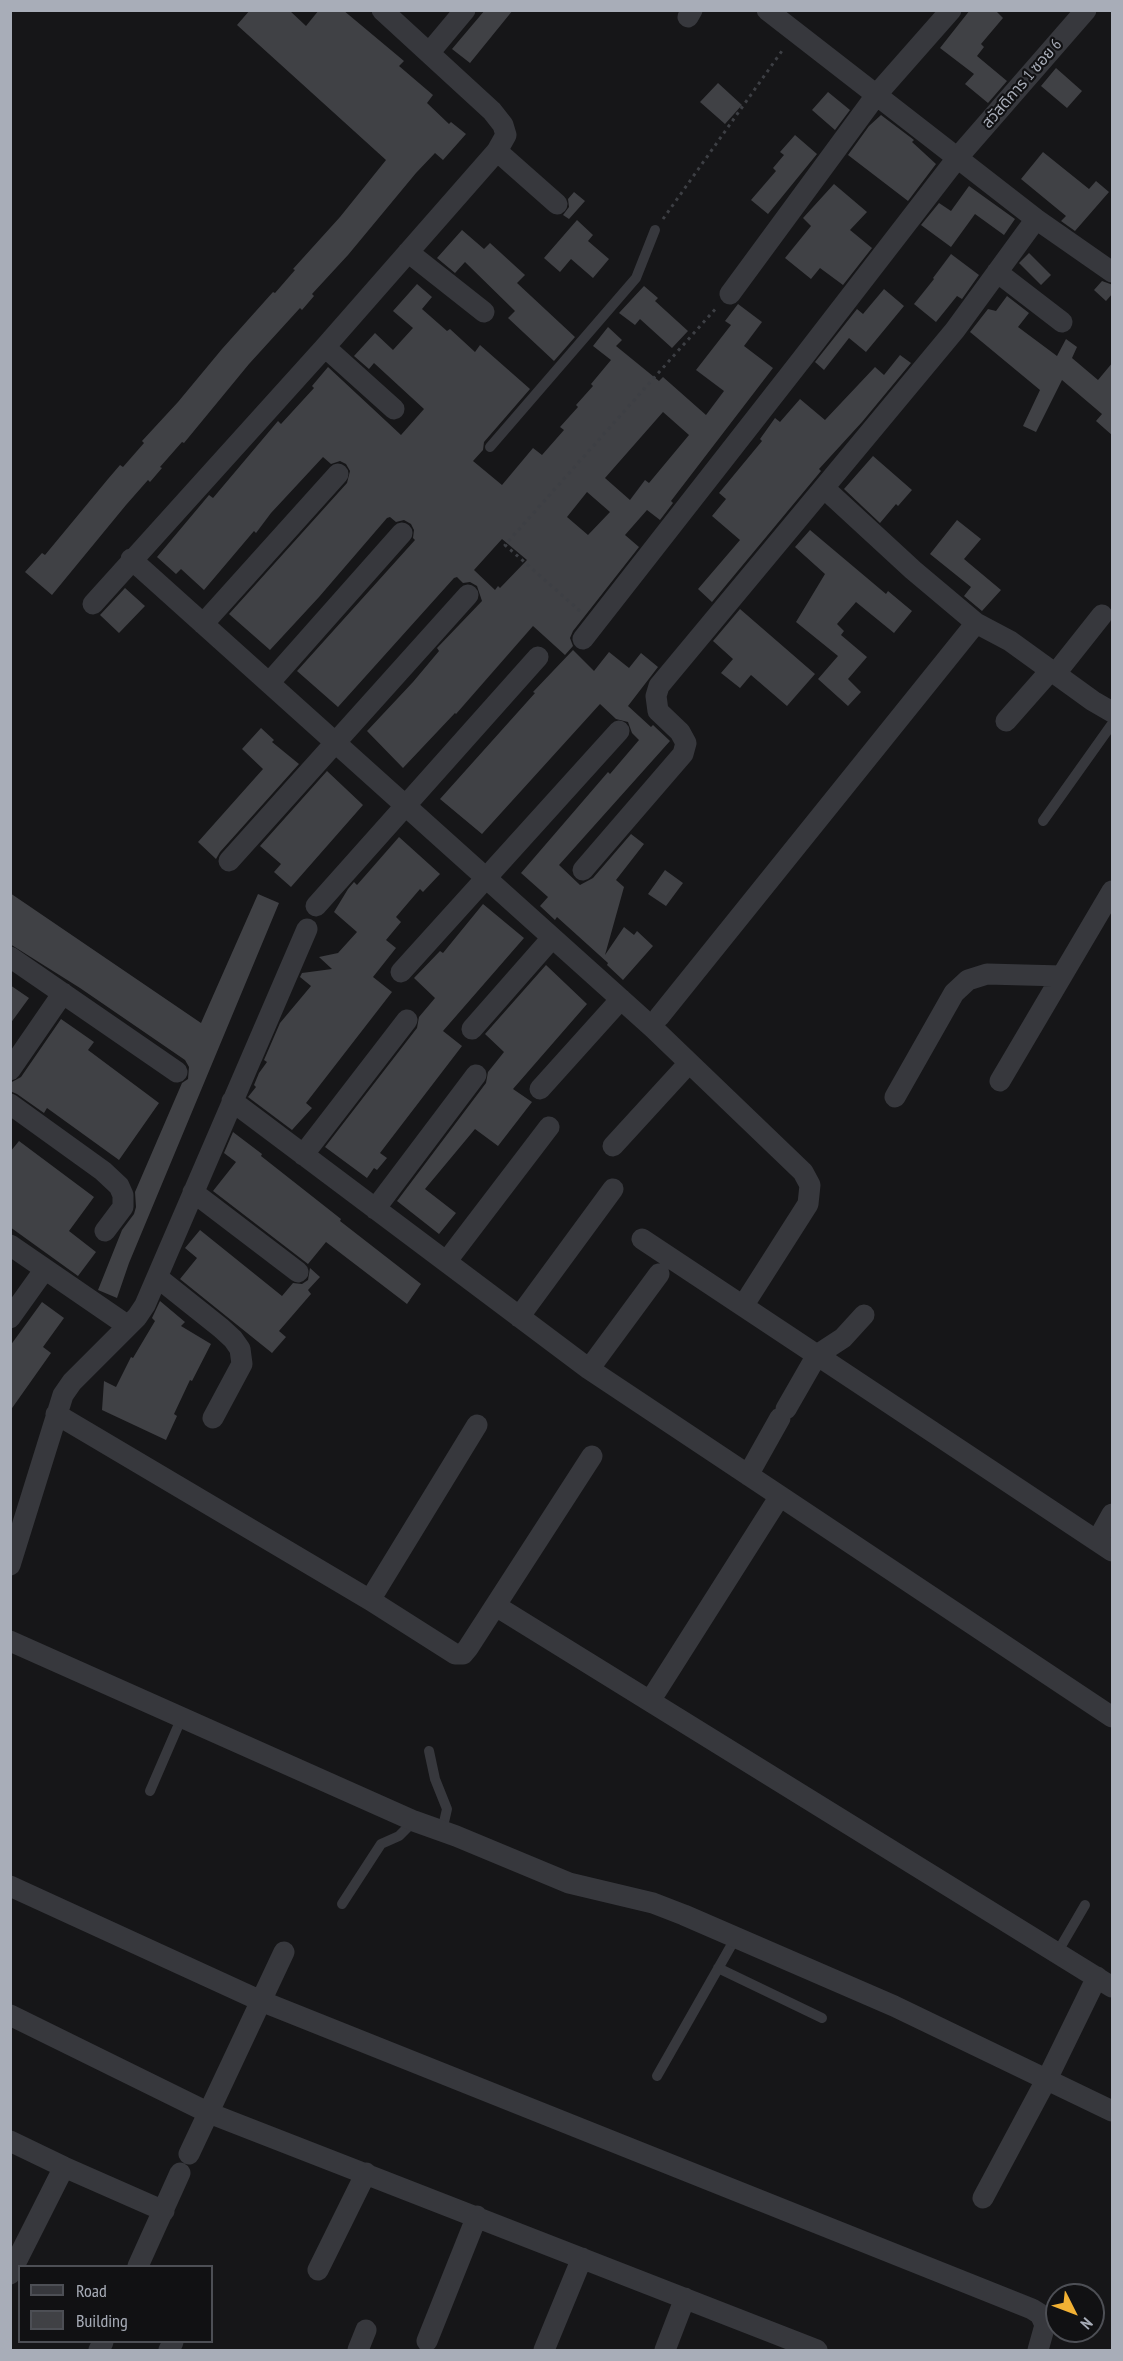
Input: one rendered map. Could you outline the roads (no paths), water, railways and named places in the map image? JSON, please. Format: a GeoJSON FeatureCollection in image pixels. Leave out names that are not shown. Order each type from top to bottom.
{"type":"FeatureCollection","features":[{"type":"Feature","properties":{"kind":"street"},"geometry":{"type":"LineString","coordinates":[[93,604],[131,559],[325,347],[497,150],[506,135],[503,125],[492,111],[382,10]]}},
{"type":"Feature","properties":{"kind":"street"},"geometry":{"type":"LineString","coordinates":[[429,53],[465,10]]}},
{"type":"Feature","properties":{"kind":"street"},"geometry":{"type":"LineString","coordinates":[[767,10],[1036,219],[1113,272]]}},
{"type":"Feature","properties":{"kind":"street"},"geometry":{"type":"LineString","coordinates":[[730,294],[877,94],[951,10]]}},
{"type":"Feature","properties":{"kind":"street","name":"สวัสดิการ 1 ซอย 6"},"geometry":{"type":"LineString","coordinates":[[589,632],[958,157],[1086,10]]}},
{"type":"Feature","properties":{"kind":"street"},"geometry":{"type":"LineString","coordinates":[[497,150],[557,204]]}},
{"type":"Feature","properties":{"kind":"street"},"geometry":{"type":"LineString","coordinates":[[583,870],[683,754],[686,743],[680,732],[658,711],[656,696],[659,686],[956,330],[1036,219]]}},
{"type":"Feature","properties":{"kind":"street"},"geometry":{"type":"LineString","coordinates":[[408,252],[484,312]]}},
{"type":"Feature","properties":{"kind":"street"},"geometry":{"type":"LineString","coordinates":[[997,272],[1062,322]]}},
{"type":"Feature","properties":{"kind":"street"},"geometry":{"type":"LineString","coordinates":[[325,347],[394,409]]}},
{"type":"Feature","properties":{"kind":"street"},"geometry":{"type":"LineString","coordinates":[[203,624],[338,474]]}},
{"type":"Feature","properties":{"kind":"street"},"geometry":{"type":"LineString","coordinates":[[824,488],[913,570],[976,623],[1010,641],[1093,701],[1113,712]]}},
{"type":"Feature","properties":{"kind":"street"},"geometry":{"type":"LineString","coordinates":[[269,683],[402,533]]}},
{"type":"Feature","properties":{"kind":"street"},"geometry":{"type":"LineString","coordinates":[[131,559],[621,999],[803,1172],[810,1185],[808,1204],[743,1306]]}},
{"type":"Feature","properties":{"kind":"street"},"geometry":{"type":"LineString","coordinates":[[229,861],[468,595]]}},
{"type":"Feature","properties":{"kind":"street"},"geometry":{"type":"LineString","coordinates":[[1006,721],[1053,672],[1102,615]]}},
{"type":"Feature","properties":{"kind":"street"},"geometry":{"type":"LineString","coordinates":[[658,1017],[976,623]]}},
{"type":"Feature","properties":{"kind":"street"},"geometry":{"type":"LineString","coordinates":[[316,906],[538,657]]}},
{"type":"Feature","properties":{"kind":"street"},"geometry":{"type":"LineString","coordinates":[[401,972],[619,731]]}},
{"type":"Feature","properties":{"kind":"street"},"geometry":{"type":"LineString","coordinates":[[1000,1081],[1113,891]]}},
{"type":"Feature","properties":{"kind":"street"},"geometry":{"type":"LineString","coordinates":[[10,1565],[63,1395],[72,1382],[128,1326],[145,1305],[307,929]]}},
{"type":"Feature","properties":{"kind":"street"},"geometry":{"type":"LineString","coordinates":[[472,1029],[552,938]]}},
{"type":"Feature","properties":{"kind":"street"},"geometry":{"type":"LineString","coordinates":[[10,957],[177,1072]]}},
{"type":"Feature","properties":{"kind":"street"},"geometry":{"type":"LineString","coordinates":[[895,1097],[954,993],[968,980],[987,974],[1062,976]]}},
{"type":"Feature","properties":{"kind":"street"},"geometry":{"type":"LineString","coordinates":[[10,1070],[63,993]]}},
{"type":"Feature","properties":{"kind":"street"},"geometry":{"type":"LineString","coordinates":[[540,1089],[621,999]]}},
{"type":"Feature","properties":{"kind":"street"},"geometry":{"type":"LineString","coordinates":[[303,1155],[407,1020]]}},
{"type":"Feature","properties":{"kind":"street"},"geometry":{"type":"LineString","coordinates":[[613,1146],[689,1063]]}},
{"type":"Feature","properties":{"kind":"street"},"geometry":{"type":"LineString","coordinates":[[375,1209],[476,1075]]}},
{"type":"Feature","properties":{"kind":"street"},"geometry":{"type":"LineString","coordinates":[[232,1101],[589,1369],[1113,1717]]}},
{"type":"Feature","properties":{"kind":"street"},"geometry":{"type":"LineString","coordinates":[[10,1104],[104,1171],[119,1186],[123,1195],[123,1207],[105,1231]]}},
{"type":"Feature","properties":{"kind":"street"},"geometry":{"type":"LineString","coordinates":[[446,1262],[549,1127]]}},
{"type":"Feature","properties":{"kind":"street"},"geometry":{"type":"LineString","coordinates":[[519,1317],[613,1189]]}},
{"type":"Feature","properties":{"kind":"street"},"geometry":{"type":"LineString","coordinates":[[193,1192],[298,1272]]}},
{"type":"Feature","properties":{"kind":"street"},"geometry":{"type":"LineString","coordinates":[[642,1239],[1105,1546],[1113,1514]]}},
{"type":"Feature","properties":{"kind":"street"},"geometry":{"type":"LineString","coordinates":[[10,1245],[128,1326]]}},
{"type":"Feature","properties":{"kind":"street"},"geometry":{"type":"LineString","coordinates":[[10,1318],[45,1269]]}},
{"type":"Feature","properties":{"kind":"street"},"geometry":{"type":"LineString","coordinates":[[589,1369],[659,1274]]}},
{"type":"Feature","properties":{"kind":"street"},"geometry":{"type":"LineString","coordinates":[[157,1277],[233,1339],[240,1349],[242,1364],[213,1418]]}},
{"type":"Feature","properties":{"kind":"street"},"geometry":{"type":"LineString","coordinates":[[747,1475],[817,1355],[843,1338],[864,1315]]}},
{"type":"Feature","properties":{"kind":"street"},"geometry":{"type":"LineString","coordinates":[[56,1414],[370,1600],[455,1654],[463,1654],[468,1648],[592,1456]]}},
{"type":"Feature","properties":{"kind":"street"},"geometry":{"type":"LineString","coordinates":[[370,1600],[477,1425]]}},
{"type":"Feature","properties":{"kind":"street"},"geometry":{"type":"LineString","coordinates":[[650,1701],[780,1496]]}},
{"type":"Feature","properties":{"kind":"street"},"geometry":{"type":"LineString","coordinates":[[496,1606],[1105,1982],[1047,2079],[983,2198]]}},
{"type":"Feature","properties":{"kind":"street"},"geometry":{"type":"LineString","coordinates":[[10,1641],[414,1821],[569,1883],[653,1903],[736,1937],[894,2006],[1113,2111]]}},
{"type":"Feature","properties":{"kind":"street"},"geometry":{"type":"LineString","coordinates":[[10,1886],[261,2001],[1032,2309],[1040,2314],[1045,2325],[1038,2350]]}},
{"type":"Feature","properties":{"kind":"street"},"geometry":{"type":"LineString","coordinates":[[189,2154],[284,1952]]}},
{"type":"Feature","properties":{"kind":"street"},"geometry":{"type":"LineString","coordinates":[[10,2016],[209,2113],[685,2298],[793,2346],[817,2350]]}},
{"type":"Feature","properties":{"kind":"street"},"geometry":{"type":"LineString","coordinates":[[10,2141],[64,2168],[164,2211]]}},
{"type":"Feature","properties":{"kind":"street"},"geometry":{"type":"LineString","coordinates":[[10,2274],[64,2168]]}},
{"type":"Feature","properties":{"kind":"street"},"geometry":{"type":"LineString","coordinates":[[138,2265],[180,2173]]}},
{"type":"Feature","properties":{"kind":"street"},"geometry":{"type":"LineString","coordinates":[[318,2270],[366,2173]]}},
{"type":"Feature","properties":{"kind":"street"},"geometry":{"type":"LineString","coordinates":[[427,2341],[477,2216]]}},
{"type":"Feature","properties":{"kind":"street"},"geometry":{"type":"LineString","coordinates":[[544,2350],[582,2258]]}},
{"type":"Feature","properties":{"kind":"street"},"geometry":{"type":"LineString","coordinates":[[665,2350],[685,2298]]}},
{"type":"Feature","properties":{"kind":"street"},"geometry":{"type":"LineString","coordinates":[[358,2350],[366,2330]]}},
{"type":"Feature","properties":{"kind":"lane"},"geometry":{"type":"LineString","coordinates":[[490,447],[636,278],[655,230]]}},
{"type":"Feature","properties":{"kind":"lane"},"geometry":{"type":"LineString","coordinates":[[1043,821],[1113,724]]}},
{"type":"Feature","properties":{"kind":"lane"},"geometry":{"type":"LineString","coordinates":[[150,1791],[182,1718]]}},
{"type":"Feature","properties":{"kind":"lane"},"geometry":{"type":"LineString","coordinates":[[429,1751],[435,1779],[447,1809],[442,1831]]}},
{"type":"Feature","properties":{"kind":"lane"},"geometry":{"type":"LineString","coordinates":[[342,1904],[381,1844],[399,1836],[414,1821]]}},
{"type":"Feature","properties":{"kind":"lane"},"geometry":{"type":"LineString","coordinates":[[1057,1953],[1085,1905]]}},
{"type":"Feature","properties":{"kind":"lane"},"geometry":{"type":"LineString","coordinates":[[657,2076],[736,1937]]}},
{"type":"Feature","properties":{"kind":"lane"},"geometry":{"type":"LineString","coordinates":[[718,1968],[822,2019]]}}]}
